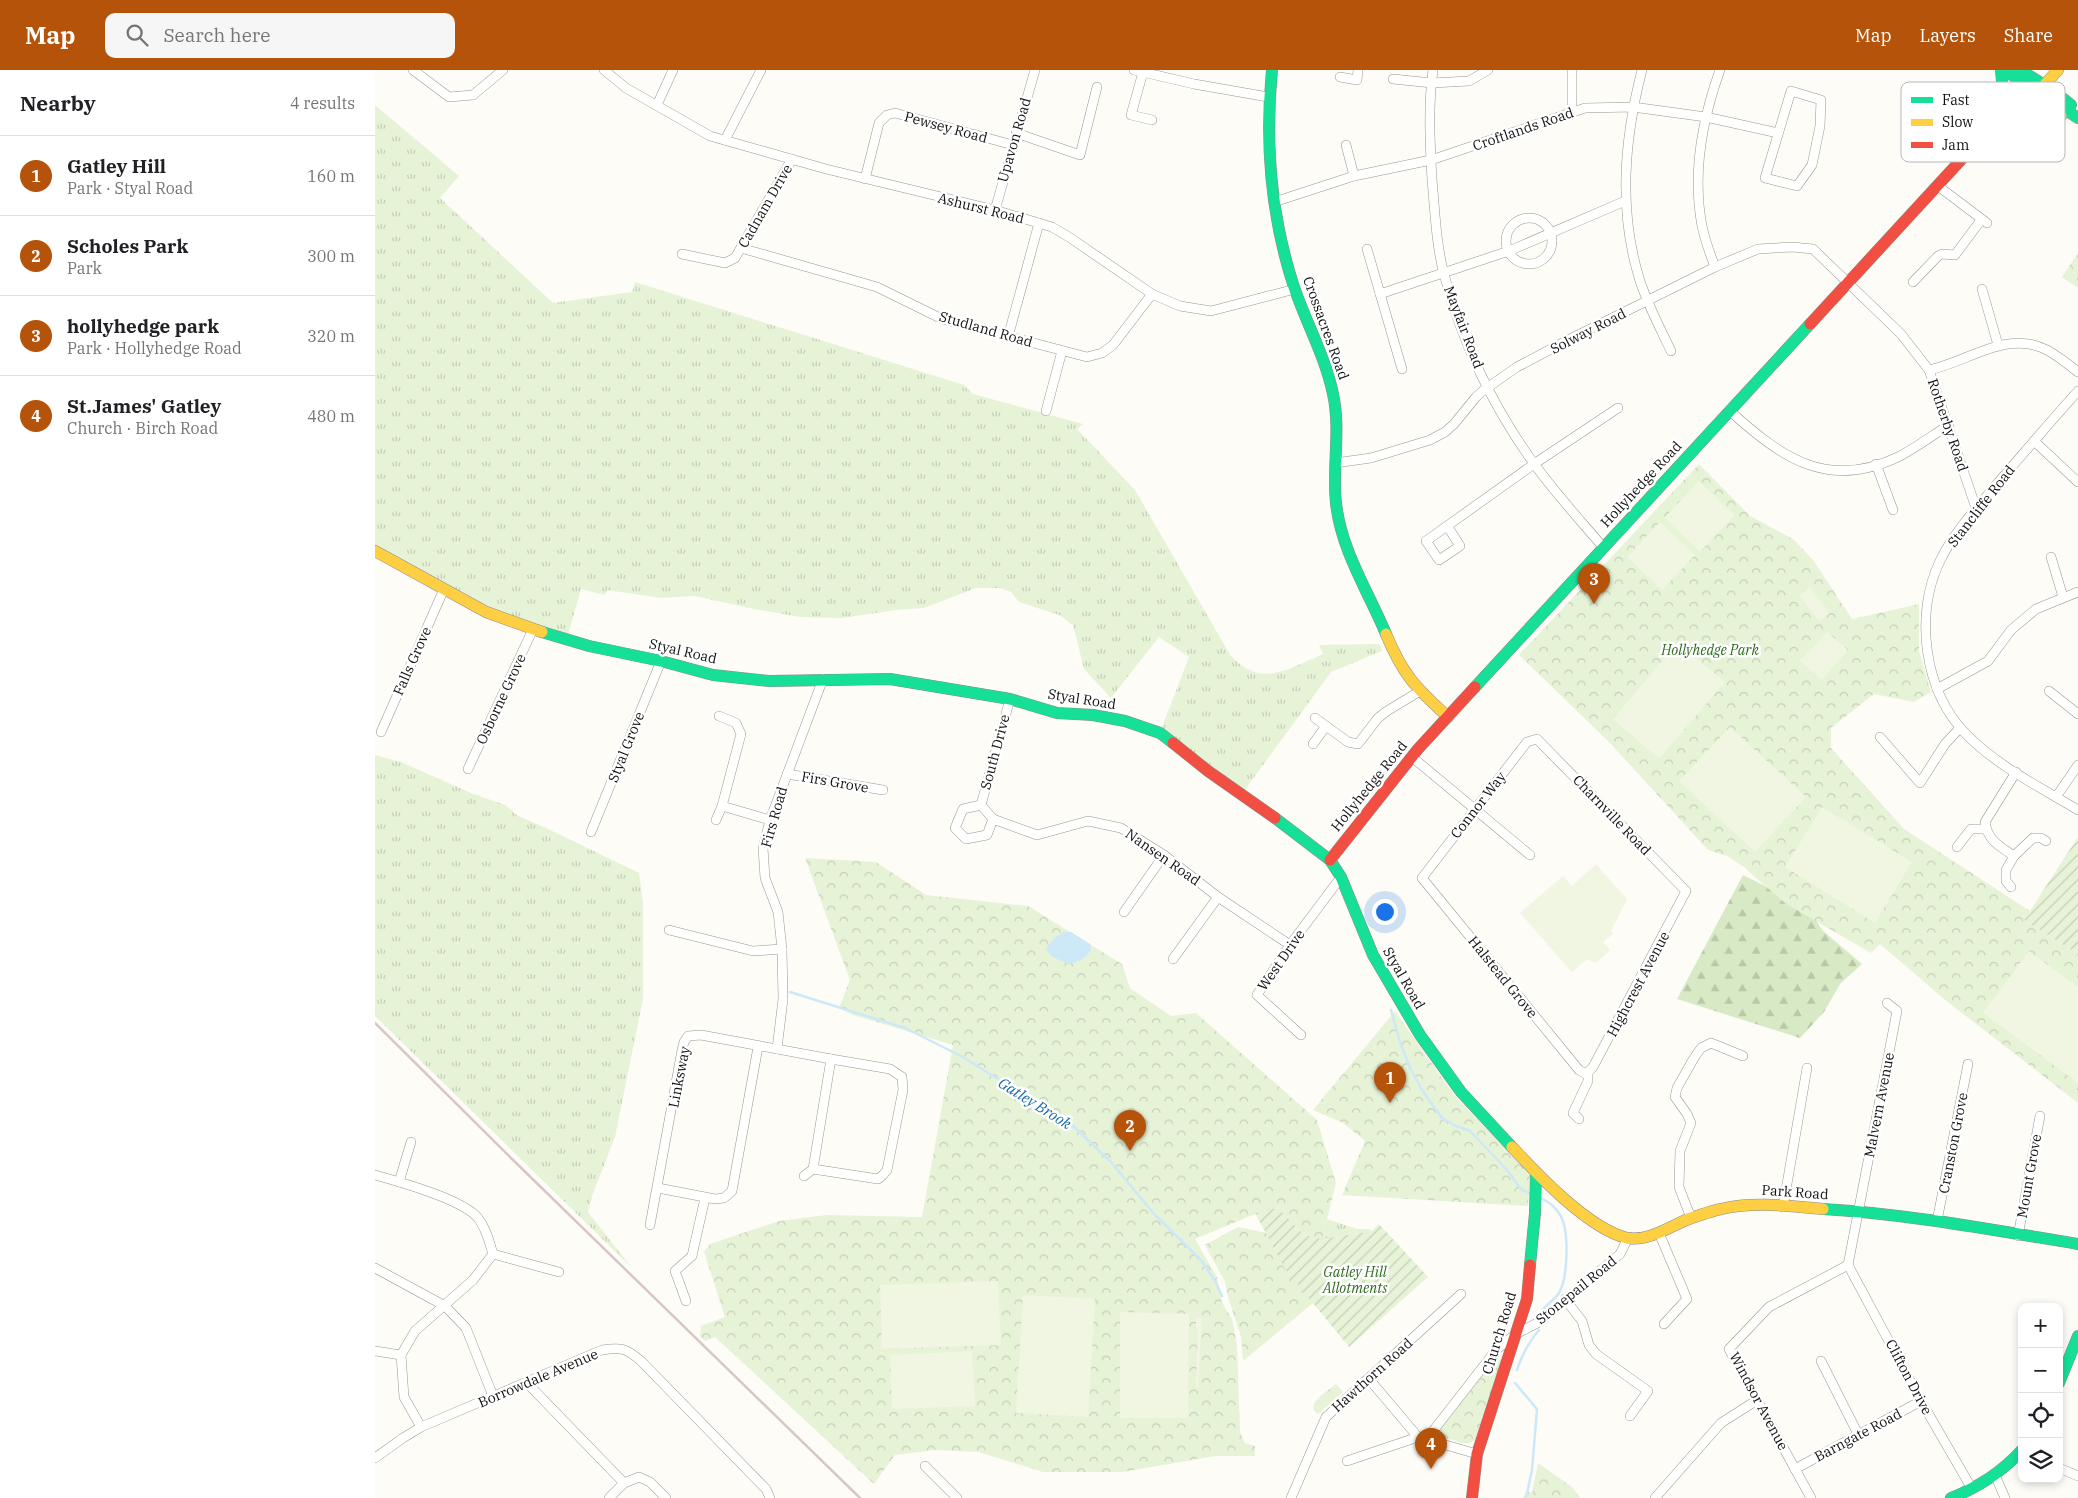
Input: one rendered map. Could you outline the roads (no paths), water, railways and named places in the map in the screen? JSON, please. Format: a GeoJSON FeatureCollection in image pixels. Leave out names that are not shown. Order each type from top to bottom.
{"type":"FeatureCollection","features":[{"type":"Feature","properties":{"kind":"street"},"geometry":{"type":"LineString","coordinates":[[413,70],[449,97],[473,95],[503,70]]}},
{"type":"Feature","properties":{"kind":"street","name":"Ashurst Road"},"geometry":{"type":"LineString","coordinates":[[604,70],[626,88],[710,136],[865,179],[995,210],[1052,227],[1153,294],[1180,306],[1211,311],[1295,289]]}},
{"type":"Feature","properties":{"kind":"street"},"geometry":{"type":"LineString","coordinates":[[657,105],[673,70]]}},
{"type":"Feature","properties":{"kind":"street"},"geometry":{"type":"LineString","coordinates":[[725,140],[761,70]]}},
{"type":"Feature","properties":{"kind":"street","name":"Upavon Road"},"geometry":{"type":"LineString","coordinates":[[995,210],[1035,70]]}},
{"type":"Feature","properties":{"kind":"street","name":"Crossacres Road"},"geometry":{"type":"LineString","coordinates":[[1272,70],[1268,97],[1269,165],[1274,202],[1295,289],[1319,347],[1334,395],[1337,414],[1336,504],[1340,526],[1346,544],[1405,674],[1448,717]]}},
{"type":"Feature","properties":{"kind":"street"},"geometry":{"type":"LineString","coordinates":[[1340,77],[1357,80],[1358,70]]}},
{"type":"Feature","properties":{"kind":"street","name":"Mayfair Road"},"geometry":{"type":"LineString","coordinates":[[1433,70],[1431,83],[1431,160],[1436,224],[1444,274],[1463,330],[1487,388],[1534,464],[1570,510],[1603,547]]}},
{"type":"Feature","properties":{"kind":"street"},"geometry":{"type":"LineString","coordinates":[[1393,79],[1431,83],[1469,81],[1488,70]]}},
{"type":"Feature","properties":{"kind":"street"},"geometry":{"type":"LineString","coordinates":[[1572,70],[1572,112]]}},
{"type":"Feature","properties":{"kind":"street"},"geometry":{"type":"LineString","coordinates":[[1642,70],[1633,107],[1626,152],[1625,201],[1631,244],[1641,283],[1671,351]]}},
{"type":"Feature","properties":{"kind":"street"},"geometry":{"type":"LineString","coordinates":[[1715,267],[1703,228],[1698,198],[1700,148],[1706,117],[1720,70]]}},
{"type":"Feature","properties":{"kind":"street"},"geometry":{"type":"LineString","coordinates":[[2002,70],[2032,81],[2049,70]]}},
{"type":"Feature","properties":{"kind":"street","name":"Hollyhedge Road"},"geometry":{"type":"LineString","coordinates":[[2032,81],[2058,70]]}},
{"type":"Feature","properties":{"kind":"street"},"geometry":{"type":"LineString","coordinates":[[2061,82],[2066,70]]}},
{"type":"Feature","properties":{"kind":"street"},"geometry":{"type":"LineString","coordinates":[[1152,120],[1131,115],[1145,72],[1268,97]]}},
{"type":"Feature","properties":{"kind":"street"},"geometry":{"type":"LineString","coordinates":[[1016,133],[1080,155],[1097,87]]}},
{"type":"Feature","properties":{"kind":"street"},"geometry":{"type":"LineString","coordinates":[[1791,91],[1821,100],[1820,126],[1812,165],[1797,186],[1765,178],[1778,133],[1791,91]]}},
{"type":"Feature","properties":{"kind":"street"},"geometry":{"type":"LineString","coordinates":[[2065,101],[2078,113]]}},
{"type":"Feature","properties":{"kind":"street","name":"Croftlands Road"},"geometry":{"type":"LineString","coordinates":[[1274,202],[1354,176],[1431,160],[1585,108],[1633,107],[1706,117],[1778,133]]}},
{"type":"Feature","properties":{"kind":"street"},"geometry":{"type":"LineString","coordinates":[[2065,108],[2078,118]]}},
{"type":"Feature","properties":{"kind":"street","name":"Pewsey Road"},"geometry":{"type":"LineString","coordinates":[[865,179],[879,123],[887,115],[895,113],[1013,145]]}},
{"type":"Feature","properties":{"kind":"street"},"geometry":{"type":"LineString","coordinates":[[2065,119],[2078,124]]}},
{"type":"Feature","properties":{"kind":"street"},"geometry":{"type":"LineString","coordinates":[[1346,145],[1354,176]]}},
{"type":"Feature","properties":{"kind":"street","name":"Cadnam Drive"},"geometry":{"type":"LineString","coordinates":[[682,254],[725,264],[735,258],[793,159]]}},
{"type":"Feature","properties":{"kind":"street","name":"Hollyhedge Road"},"geometry":{"type":"LineString","coordinates":[[1330,860],[1412,757],[1958,162]]}},
{"type":"Feature","properties":{"kind":"street"},"geometry":{"type":"LineString","coordinates":[[1913,282],[1941,254],[1955,255],[1984,222],[1938,186]]}},
{"type":"Feature","properties":{"kind":"street"},"geometry":{"type":"LineString","coordinates":[[1381,294],[1444,274],[1509,250],[1625,201]]}},
{"type":"Feature","properties":{"kind":"street"},"geometry":{"type":"LineString","coordinates":[[1533,218],[1546,226],[1550,233],[1552,244],[1549,252],[1545,260],[1537,264],[1529,266],[1521,264],[1509,250],[1506,234],[1516,222],[1533,218]]}},
{"type":"Feature","properties":{"kind":"street"},"geometry":{"type":"LineString","coordinates":[[1008,337],[1039,223]]}},
{"type":"Feature","properties":{"kind":"street","name":"Solway Road"},"geometry":{"type":"LineString","coordinates":[[1335,463],[1371,458],[1430,440],[1454,424],[1476,397],[1517,367],[1715,267],[1758,250],[1792,247],[1813,249],[1849,282]]}},
{"type":"Feature","properties":{"kind":"street","name":"Studland Road"},"geometry":{"type":"LineString","coordinates":[[741,248],[877,288],[943,319],[1087,357],[1102,353],[1113,345],[1153,294]]}},
{"type":"Feature","properties":{"kind":"street"},"geometry":{"type":"LineString","coordinates":[[1367,249],[1402,369]]}},
{"type":"Feature","properties":{"kind":"street","name":"Rotherby Road"},"geometry":{"type":"LineString","coordinates":[[1849,282],[1901,334],[1929,370],[1976,508]]}},
{"type":"Feature","properties":{"kind":"street"},"geometry":{"type":"LineString","coordinates":[[1982,289],[1997,345]]}},
{"type":"Feature","properties":{"kind":"street"},"geometry":{"type":"LineString","coordinates":[[1929,370],[1997,345],[2017,343],[2034,345],[2058,356],[2078,372]]}},
{"type":"Feature","properties":{"kind":"street"},"geometry":{"type":"LineString","coordinates":[[1046,411],[1062,351]]}},
{"type":"Feature","properties":{"kind":"street","name":"Stancliffe Road"},"geometry":{"type":"LineString","coordinates":[[2078,391],[1957,532],[1939,562],[1928,596],[1926,632],[1928,658],[1937,688],[1948,712],[1960,728],[1986,753],[2078,810]]}},
{"type":"Feature","properties":{"kind":"street"},"geometry":{"type":"LineString","coordinates":[[1448,527],[1534,464],[1618,408]]}},
{"type":"Feature","properties":{"kind":"street"},"geometry":{"type":"LineString","coordinates":[[1730,411],[1771,446],[1807,466],[1838,471],[1876,464],[1900,456],[1949,425]]}},
{"type":"Feature","properties":{"kind":"street"},"geometry":{"type":"LineString","coordinates":[[2034,441],[2078,482]]}},
{"type":"Feature","properties":{"kind":"street"},"geometry":{"type":"LineString","coordinates":[[1876,464],[1893,510]]}},
{"type":"Feature","properties":{"kind":"street","name":"Styal Road"},"geometry":{"type":"LineString","coordinates":[[375,552],[486,612],[533,630],[589,646],[661,661],[713,675],[769,680],[890,679],[1010,699],[1057,713],[1093,715],[1125,721],[1160,733],[1207,771],[1287,826],[1330,860],[1341,876],[1373,955],[1420,1035],[1461,1092],[1536,1173]]}},
{"type":"Feature","properties":{"kind":"street"},"geometry":{"type":"LineString","coordinates":[[2051,557],[2063,597]]}},
{"type":"Feature","properties":{"kind":"street","name":"Falls Grove"},"geometry":{"type":"LineString","coordinates":[[381,732],[443,589]]}},
{"type":"Feature","properties":{"kind":"street"},"geometry":{"type":"LineString","coordinates":[[1937,688],[1988,661],[2011,630],[2036,608],[2078,592]]}},
{"type":"Feature","properties":{"kind":"street","name":"Osborne Grove"},"geometry":{"type":"LineString","coordinates":[[468,769],[533,630]]}},
{"type":"Feature","properties":{"kind":"street","name":"Styal Grove"},"geometry":{"type":"LineString","coordinates":[[591,832],[661,661]]}},
{"type":"Feature","properties":{"kind":"street","name":"Firs Road"},"geometry":{"type":"LineString","coordinates":[[777,1049],[783,999],[782,949],[778,912],[765,878],[763,848],[770,820],[823,680]]}},
{"type":"Feature","properties":{"kind":"street"},"geometry":{"type":"LineString","coordinates":[[1315,718],[1348,742],[1358,744],[1383,715],[1420,691]]}},
{"type":"Feature","properties":{"kind":"street"},"geometry":{"type":"LineString","coordinates":[[2049,691],[2078,714]]}},
{"type":"Feature","properties":{"kind":"street","name":"South Drive"},"geometry":{"type":"LineString","coordinates":[[981,805],[1010,699]]}},
{"type":"Feature","properties":{"kind":"street"},"geometry":{"type":"LineString","coordinates":[[716,820],[722,806],[741,734],[739,721],[719,716]]}},
{"type":"Feature","properties":{"kind":"street"},"geometry":{"type":"LineString","coordinates":[[1313,744],[1326,726]]}},
{"type":"Feature","properties":{"kind":"street"},"geometry":{"type":"LineString","coordinates":[[1880,737],[1918,787],[1945,744],[1960,728]]}},
{"type":"Feature","properties":{"kind":"street","name":"Connor Way"},"geometry":{"type":"LineString","coordinates":[[1422,878],[1527,742],[1537,739]]}},
{"type":"Feature","properties":{"kind":"street","name":"Charnville Road"},"geometry":{"type":"LineString","coordinates":[[1537,739],[1686,891]]}},
{"type":"Feature","properties":{"kind":"street"},"geometry":{"type":"LineString","coordinates":[[1412,757],[1530,855]]}},
{"type":"Feature","properties":{"kind":"street"},"geometry":{"type":"LineString","coordinates":[[2055,797],[2078,764]]}},
{"type":"Feature","properties":{"kind":"street"},"geometry":{"type":"LineString","coordinates":[[2013,856],[1995,844],[1987,834],[1985,822],[2016,772]]}},
{"type":"Feature","properties":{"kind":"street","name":"Firs Grove"},"geometry":{"type":"LineString","coordinates":[[787,774],[883,790]]}},
{"type":"Feature","properties":{"kind":"street","name":"South Drive"},"geometry":{"type":"LineString","coordinates":[[981,805],[993,819],[987,835],[966,840],[955,828],[963,809],[981,805]]}},
{"type":"Feature","properties":{"kind":"street"},"geometry":{"type":"LineString","coordinates":[[722,806],[770,820]]}},
{"type":"Feature","properties":{"kind":"street","name":"Nansen Road"},"geometry":{"type":"LineString","coordinates":[[993,819],[1037,835],[1088,821],[1121,828],[1164,855],[1218,896],[1290,945]]}},
{"type":"Feature","properties":{"kind":"street"},"geometry":{"type":"LineString","coordinates":[[1957,847],[1971,829],[1987,829]]}},
{"type":"Feature","properties":{"kind":"street"},"geometry":{"type":"LineString","coordinates":[[2011,887],[2006,881],[2006,870],[2013,856],[2033,838],[2041,838],[2046,841]]}},
{"type":"Feature","properties":{"kind":"street"},"geometry":{"type":"LineString","coordinates":[[1124,912],[1164,855]]}},
{"type":"Feature","properties":{"kind":"street","name":"West Drive"},"geometry":{"type":"LineString","coordinates":[[1301,1036],[1257,995],[1290,945],[1341,876]]}},
{"type":"Feature","properties":{"kind":"street","name":"Halstead Grove"},"geometry":{"type":"LineString","coordinates":[[1422,878],[1579,1070],[1587,1073]]}},
{"type":"Feature","properties":{"kind":"street","name":"Highcrest Avenue"},"geometry":{"type":"LineString","coordinates":[[1579,1119],[1573,1113],[1588,1080],[1587,1073],[1593,1067],[1607,1042],[1686,891]]}},
{"type":"Feature","properties":{"kind":"street"},"geometry":{"type":"LineString","coordinates":[[1173,959],[1218,896]]}},
{"type":"Feature","properties":{"kind":"street"},"geometry":{"type":"LineString","coordinates":[[669,930],[753,950],[782,949]]}},
{"type":"Feature","properties":{"kind":"street","name":"Malvern Avenue"},"geometry":{"type":"LineString","coordinates":[[1858,1211],[1897,1011],[1887,1002]]}},
{"type":"Feature","properties":{"kind":"street","name":"Linksway"},"geometry":{"type":"LineString","coordinates":[[650,1225],[684,1042],[689,1036],[695,1034],[758,1047],[890,1069],[902,1077],[903,1090],[887,1170],[883,1175],[877,1179],[871,1179],[813,1169]]}},
{"type":"Feature","properties":{"kind":"street"},"geometry":{"type":"LineString","coordinates":[[1691,1218],[1679,1187],[1680,1150],[1691,1123],[1675,1096],[1677,1088],[1701,1048],[1711,1044],[1743,1056]]}},
{"type":"Feature","properties":{"kind":"street"},"geometry":{"type":"LineString","coordinates":[[658,1188],[705,1198],[724,1198],[732,1191],[758,1047]]}},
{"type":"Feature","properties":{"kind":"street"},"geometry":{"type":"LineString","coordinates":[[804,1176],[813,1169],[831,1060]]}},
{"type":"Feature","properties":{"kind":"street","name":"Cranston Grove"},"geometry":{"type":"LineString","coordinates":[[1937,1222],[1968,1064]]}},
{"type":"Feature","properties":{"kind":"street"},"geometry":{"type":"LineString","coordinates":[[1783,1207],[1807,1068]]}},
{"type":"Feature","properties":{"kind":"street","name":"Mount Grove"},"geometry":{"type":"LineString","coordinates":[[2018,1236],[2040,1116]]}},
{"type":"Feature","properties":{"kind":"street"},"geometry":{"type":"LineString","coordinates":[[399,1182],[411,1142]]}},
{"type":"Feature","properties":{"kind":"street"},"geometry":{"type":"LineString","coordinates":[[1536,1173],[1593,1222],[1628,1238]]}},
{"type":"Feature","properties":{"kind":"street","name":"Church Road"},"geometry":{"type":"LineString","coordinates":[[1472,1498],[1477,1454],[1527,1299],[1535,1212],[1536,1173]]}},
{"type":"Feature","properties":{"kind":"street"},"geometry":{"type":"LineString","coordinates":[[375,1175],[455,1202],[477,1217],[487,1233],[493,1254]]}},
{"type":"Feature","properties":{"kind":"street"},"geometry":{"type":"LineString","coordinates":[[687,1301],[675,1271],[691,1256],[705,1198]]}},
{"type":"Feature","properties":{"kind":"street","name":"Park Road"},"geometry":{"type":"LineString","coordinates":[[1628,1238],[1639,1238],[1659,1233],[1691,1218],[1735,1205],[1751,1204],[1858,1211],[2078,1244]]}},
{"type":"Feature","properties":{"kind":"street"},"geometry":{"type":"LineString","coordinates":[[1848,1265],[1858,1211]]}},
{"type":"Feature","properties":{"kind":"street"},"geometry":{"type":"LineString","coordinates":[[1659,1233],[1687,1299],[1665,1324]]}},
{"type":"Feature","properties":{"kind":"street","name":"Stonepail Road"},"geometry":{"type":"LineString","coordinates":[[1422,1438],[1496,1350],[1516,1334],[1541,1321],[1620,1254],[1628,1238]]}},
{"type":"Feature","properties":{"kind":"street"},"geometry":{"type":"LineString","coordinates":[[493,1254],[559,1272]]}},
{"type":"Feature","properties":{"kind":"street"},"geometry":{"type":"LineString","coordinates":[[421,1428],[404,1397],[401,1355],[415,1332],[473,1280],[493,1254]]}},
{"type":"Feature","properties":{"kind":"street","name":"Windsor Avenue"},"geometry":{"type":"LineString","coordinates":[[1811,1498],[1729,1349],[1769,1307],[1848,1265]]}},
{"type":"Feature","properties":{"kind":"street","name":"Clifton Drive"},"geometry":{"type":"LineString","coordinates":[[1848,1265],[1921,1401],[1972,1489]]}},
{"type":"Feature","properties":{"kind":"street"},"geometry":{"type":"LineString","coordinates":[[375,1268],[445,1306],[466,1328],[493,1396]]}},
{"type":"Feature","properties":{"kind":"street","name":"Hawthorn Road"},"geometry":{"type":"LineString","coordinates":[[1291,1498],[1326,1417],[1461,1294]]}},
{"type":"Feature","properties":{"kind":"street"},"geometry":{"type":"LineString","coordinates":[[1565,1299],[1582,1321],[1589,1345],[1596,1354],[1648,1392],[1630,1416]]}},
{"type":"Feature","properties":{"kind":"street"},"geometry":{"type":"LineString","coordinates":[[2063,1376],[2074,1358],[2078,1336]]}},
{"type":"Feature","properties":{"kind":"street","name":"Borrowdale Avenue"},"geometry":{"type":"LineString","coordinates":[[375,1458],[421,1428],[602,1350],[617,1348],[629,1351],[766,1489],[770,1498]]}},
{"type":"Feature","properties":{"kind":"street"},"geometry":{"type":"LineString","coordinates":[[375,1351],[401,1355]]}},
{"type":"Feature","properties":{"kind":"street"},"geometry":{"type":"LineString","coordinates":[[1821,1361],[1859,1436]]}},
{"type":"Feature","properties":{"kind":"street"},"geometry":{"type":"LineString","coordinates":[[1369,1378],[1422,1438]]}},
{"type":"Feature","properties":{"kind":"street"},"geometry":{"type":"LineString","coordinates":[[527,1383],[624,1483]]}},
{"type":"Feature","properties":{"kind":"street"},"geometry":{"type":"LineString","coordinates":[[1655,1498],[1721,1423],[1757,1400]]}},
{"type":"Feature","properties":{"kind":"street","name":"Barngate Road"},"geometry":{"type":"LineString","coordinates":[[1795,1469],[1921,1401]]}},
{"type":"Feature","properties":{"kind":"street"},"geometry":{"type":"LineString","coordinates":[[1347,1462],[1422,1438],[1459,1447],[1477,1454]]}},
{"type":"Feature","properties":{"kind":"street"},"geometry":{"type":"LineString","coordinates":[[1951,1498],[1972,1489],[1995,1475],[2018,1454]]}},
{"type":"Feature","properties":{"kind":"street"},"geometry":{"type":"LineString","coordinates":[[925,1466],[957,1498]]}},
{"type":"Feature","properties":{"kind":"street"},"geometry":{"type":"LineString","coordinates":[[2063,1470],[2078,1476]]}},
{"type":"Feature","properties":{"kind":"street"},"geometry":{"type":"LineString","coordinates":[[1995,1475],[2005,1498]]}},
{"type":"Feature","properties":{"kind":"street"},"geometry":{"type":"LineString","coordinates":[[609,1498],[624,1483],[635,1478],[645,1479],[666,1498]]}},
{"type":"Feature","properties":{"kind":"water"},"geometry":{"type":"Polygon","coordinates":[[[1064,932],[1071,932],[1090,944],[1091,950],[1084,958],[1068,964],[1051,956],[1046,949],[1053,939],[1064,932]]]}},
{"type":"Feature","properties":{"kind":"waterway","name":"Gatley Brook"},"geometry":{"type":"LineString","coordinates":[[790,992],[905,1028],[961,1056],[1073,1126],[1111,1162],[1154,1214],[1201,1260],[1215,1281],[1222,1296]]}},
{"type":"Feature","properties":{"kind":"waterway","name":"Gatley Brook"},"geometry":{"type":"LineString","coordinates":[[1391,1010],[1410,1068],[1422,1090],[1442,1118],[1470,1131],[1507,1170],[1520,1188],[1532,1195]]}},
{"type":"Feature","properties":{"kind":"waterway","name":"Gatley Brook"},"geometry":{"type":"LineString","coordinates":[[1541,1198],[1548,1202],[1563,1220],[1567,1253],[1564,1276],[1559,1293],[1542,1310]]}},
{"type":"Feature","properties":{"kind":"waterway","name":"Gatley Brook"},"geometry":{"type":"LineString","coordinates":[[1517,1370],[1526,1349],[1539,1330]]}},
{"type":"Feature","properties":{"kind":"waterway","name":"Gatley Brook"},"geometry":{"type":"LineString","coordinates":[[1515,1383],[1537,1409],[1532,1470],[1526,1498]]}},
{"type":"Feature","properties":{"kind":"railway"},"geometry":{"type":"LineString","coordinates":[[375,1023],[860,1498]]}},
{"type":"Feature","properties":{"kind":"place","name":"hollyhedge park"},"geometry":{"type":"Point","coordinates":[1594,604]}},
{"type":"Feature","properties":{"kind":"place","name":"Gatley Hill"},"geometry":{"type":"Point","coordinates":[1390,1103]}},
{"type":"Feature","properties":{"kind":"place","name":"Scholes Park"},"geometry":{"type":"Point","coordinates":[1130,1151]}},
{"type":"Feature","properties":{"kind":"place","name":"St.James' Gatley"},"geometry":{"type":"Point","coordinates":[1431,1469]}},
{"type":"Feature","properties":{"kind":"park label","name":"Hollyhedge Park"},"geometry":{"type":"Point","coordinates":[1710,650]}},
{"type":"Feature","properties":{"kind":"park label","name":"Gatley Hill Allotments"},"geometry":{"type":"Point","coordinates":[1355,1280]}}]}
